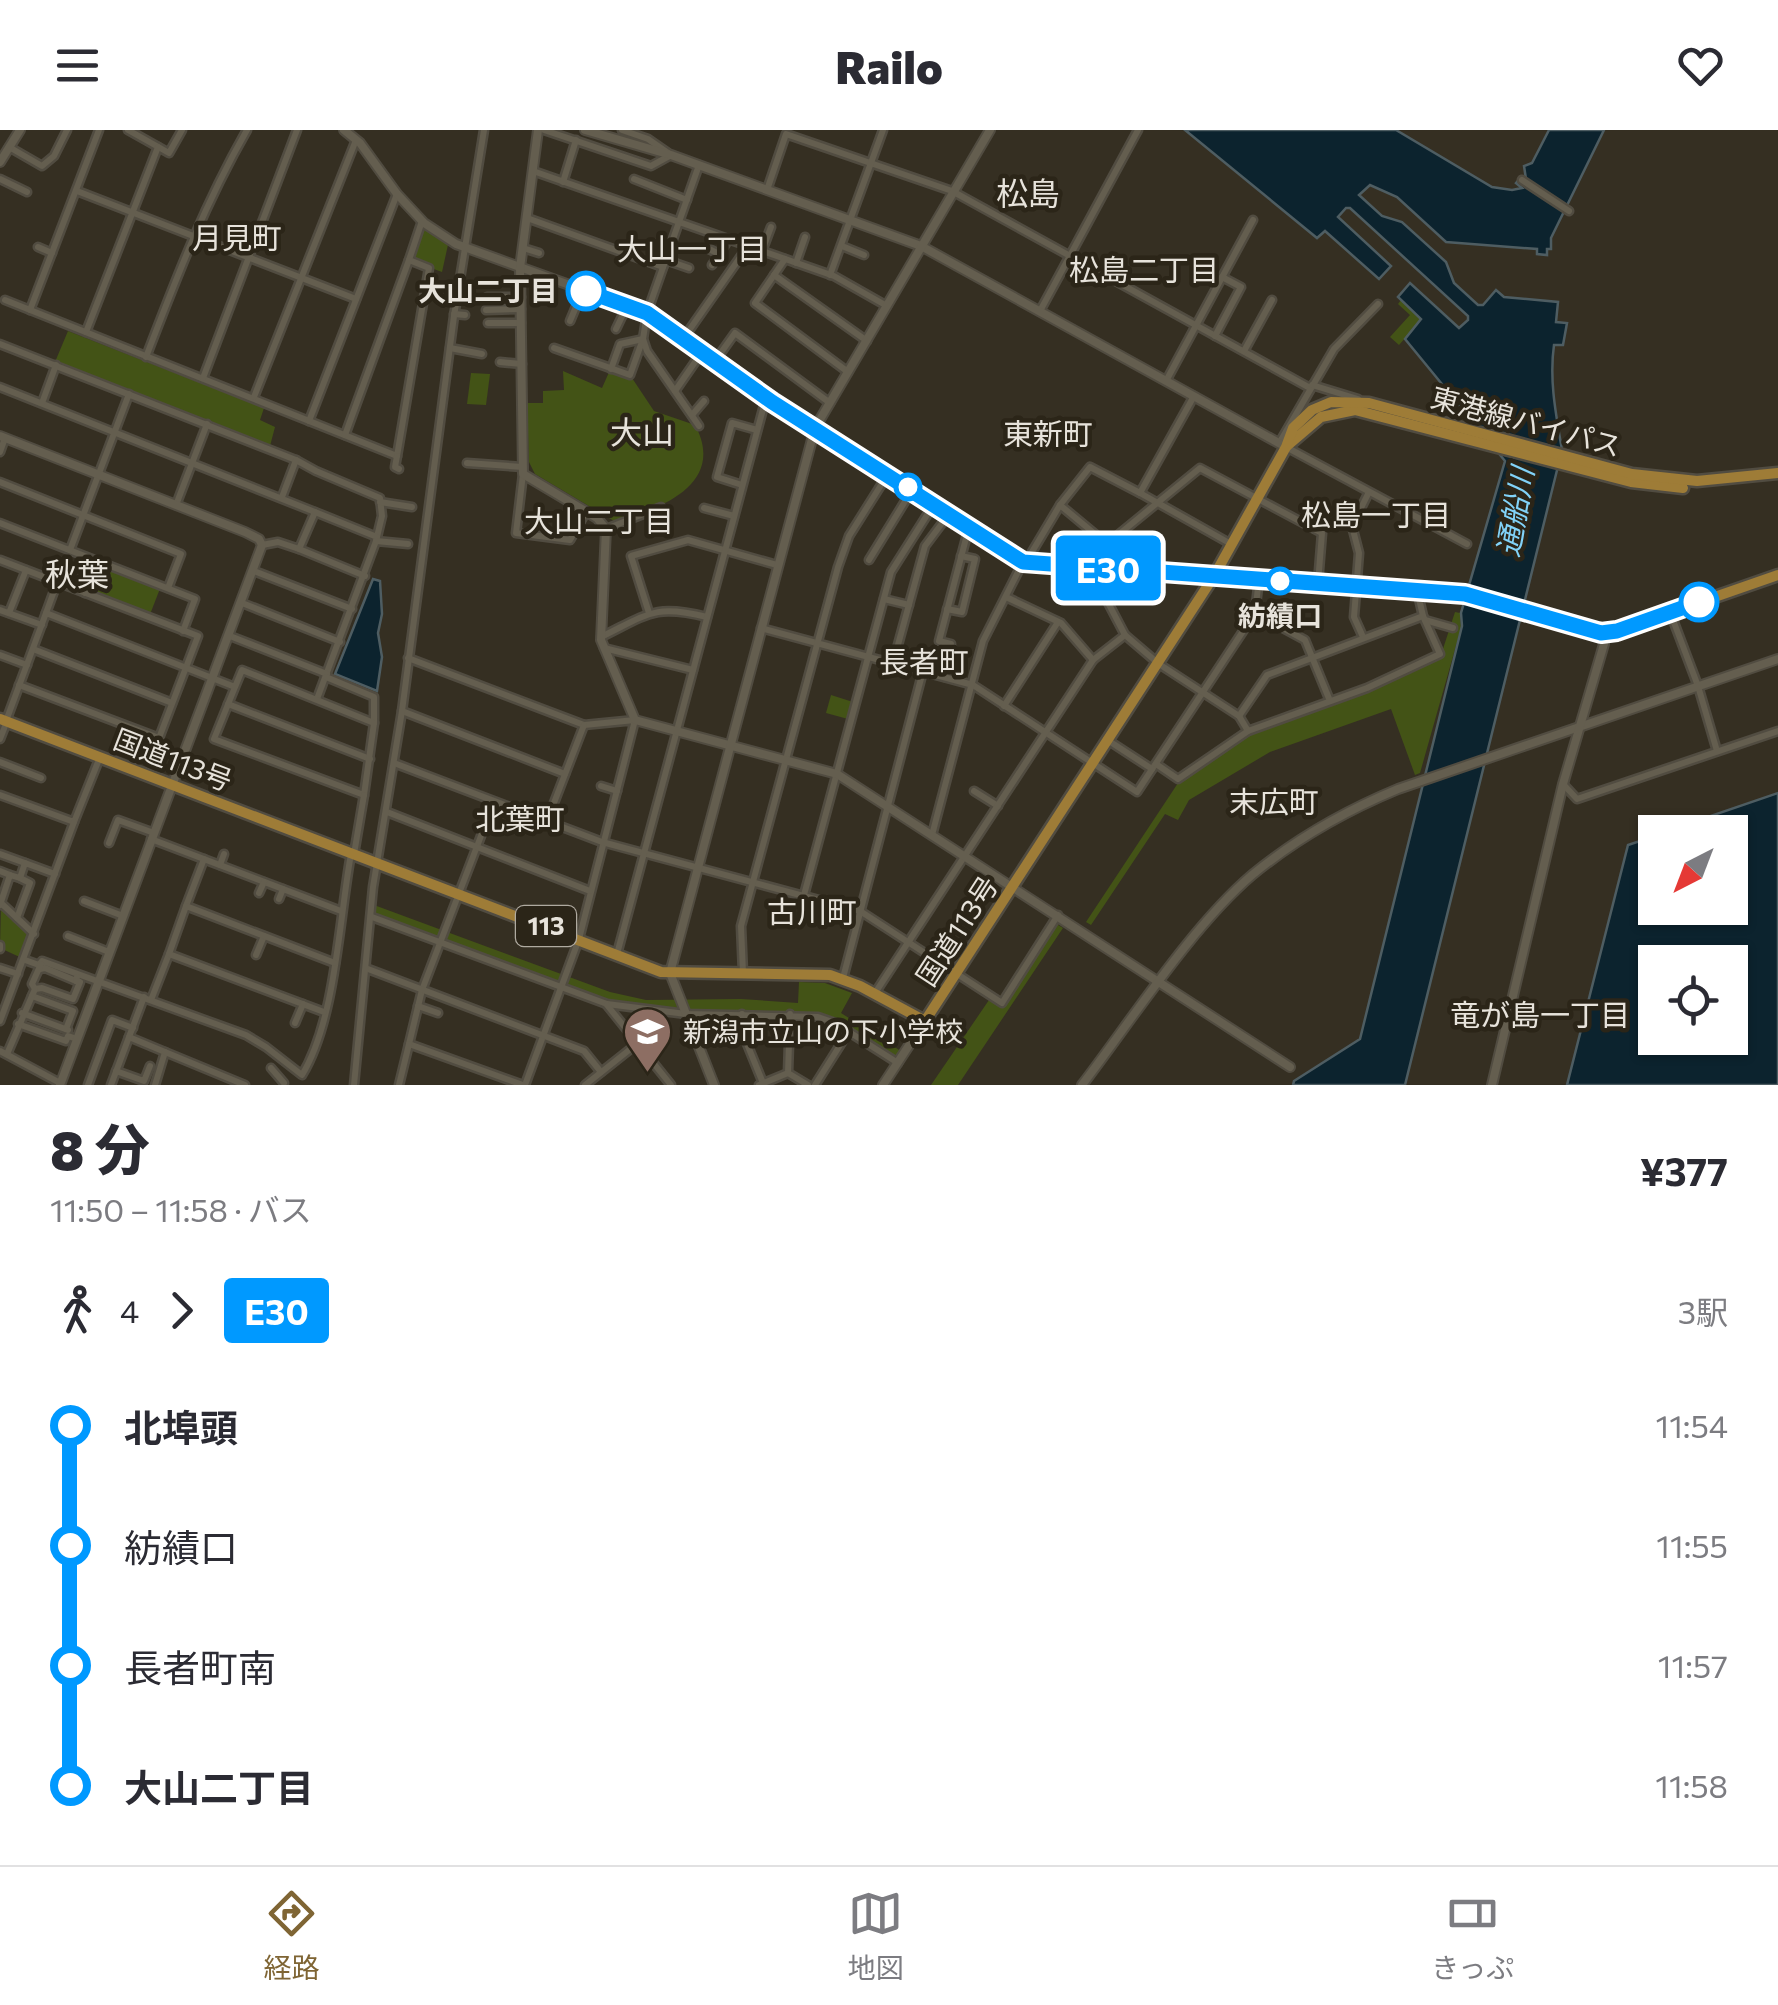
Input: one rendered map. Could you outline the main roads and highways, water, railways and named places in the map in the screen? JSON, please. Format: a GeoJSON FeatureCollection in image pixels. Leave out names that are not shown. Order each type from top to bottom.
{"type":"FeatureCollection","features":[{"type":"Feature","properties":{"kind":"highway","name":"東港線バイパス"},"geometry":{"type":"LineString","coordinates":[[1214,576],[1286,447],[1321,417],[1342,411],[1368,407],[1648,485],[1699,487],[1778,476]]}},
{"type":"Feature","properties":{"kind":"highway"},"geometry":{"type":"LineString","coordinates":[[1214,576],[1465,594],[1601,633],[1617,631],[1778,576]]}},
{"type":"Feature","properties":{"kind":"highway","name":"国道113号"},"geometry":{"type":"LineString","coordinates":[[4,720],[670,973],[842,978],[925,1021],[1214,576]]}},
{"type":"Feature","properties":{"kind":"water","name":"通船川"},"geometry":{"type":"Polygon","coordinates":[[[1185,130],[1396,130],[1492,187],[1512,190],[1522,188],[1516,183],[1521,177],[1526,179],[1524,166],[1532,163],[1549,130],[1604,130],[1551,238],[1547,255],[1537,254],[1537,249],[1446,242],[1397,197],[1370,185],[1359,195],[1382,216],[1402,222],[1446,262],[1454,283],[1478,305],[1483,305],[1496,290],[1504,297],[1558,302],[1556,322],[1567,323],[1563,345],[1554,345],[1552,371],[1562,450],[1405,1085],[1293,1085],[1360,1039],[1462,626],[1461,613],[1505,461],[1405,339],[1421,319],[1398,297],[1410,283],[1459,328],[1468,316],[1350,208],[1338,217],[1391,266],[1379,279],[1325,231],[1317,238],[1185,130]]]}},
{"type":"Feature","properties":{"kind":"water"},"geometry":{"type":"Polygon","coordinates":[[[373,579],[380,581],[382,614],[377,691],[335,674],[373,579]]]}},
{"type":"Feature","properties":{"kind":"water"},"geometry":{"type":"Polygon","coordinates":[[[1778,793],[1778,1085],[1567,1085],[1628,845],[1638,842],[1638,925],[1748,925],[1748,815],[1714,815],[1778,793]]]}},
{"type":"Feature","properties":{"kind":"place","name":"大山二丁目"},"geometry":{"type":"Point","coordinates":[586,291]}},
{"type":"Feature","properties":{"kind":"place","name":"紡績口"},"geometry":{"type":"Point","coordinates":[1280,581]}},
{"type":"Feature","properties":{"kind":"place","name":"新潟市立山の下小学校"},"geometry":{"type":"Point","coordinates":[648,1074]}},
{"type":"Feature","properties":{"kind":"district","name":"松島"},"geometry":{"type":"Point","coordinates":[1028,194]}},
{"type":"Feature","properties":{"kind":"district","name":"月見町"},"geometry":{"type":"Point","coordinates":[237,239]}},
{"type":"Feature","properties":{"kind":"district","name":"大山一丁目"},"geometry":{"type":"Point","coordinates":[692,250]}},
{"type":"Feature","properties":{"kind":"district","name":"松島二丁目"},"geometry":{"type":"Point","coordinates":[1144,271]}},
{"type":"Feature","properties":{"kind":"district","name":"大山"},"geometry":{"type":"Point","coordinates":[642,433]}},
{"type":"Feature","properties":{"kind":"district","name":"東新町"},"geometry":{"type":"Point","coordinates":[1048,435]}},
{"type":"Feature","properties":{"kind":"district","name":"松島一丁目"},"geometry":{"type":"Point","coordinates":[1376,516]}},
{"type":"Feature","properties":{"kind":"district","name":"大山二丁目"},"geometry":{"type":"Point","coordinates":[599,522]}},
{"type":"Feature","properties":{"kind":"district","name":"秋葉"},"geometry":{"type":"Point","coordinates":[77,575]}},
{"type":"Feature","properties":{"kind":"district","name":"長者町"},"geometry":{"type":"Point","coordinates":[924,663]}},
{"type":"Feature","properties":{"kind":"district","name":"末広町"},"geometry":{"type":"Point","coordinates":[1274,803]}},
{"type":"Feature","properties":{"kind":"district","name":"北葉町"},"geometry":{"type":"Point","coordinates":[520,820]}},
{"type":"Feature","properties":{"kind":"district","name":"古川町"},"geometry":{"type":"Point","coordinates":[812,913]}},
{"type":"Feature","properties":{"kind":"district","name":"竜が島一丁目"},"geometry":{"type":"Point","coordinates":[1540,1016]}}]}
